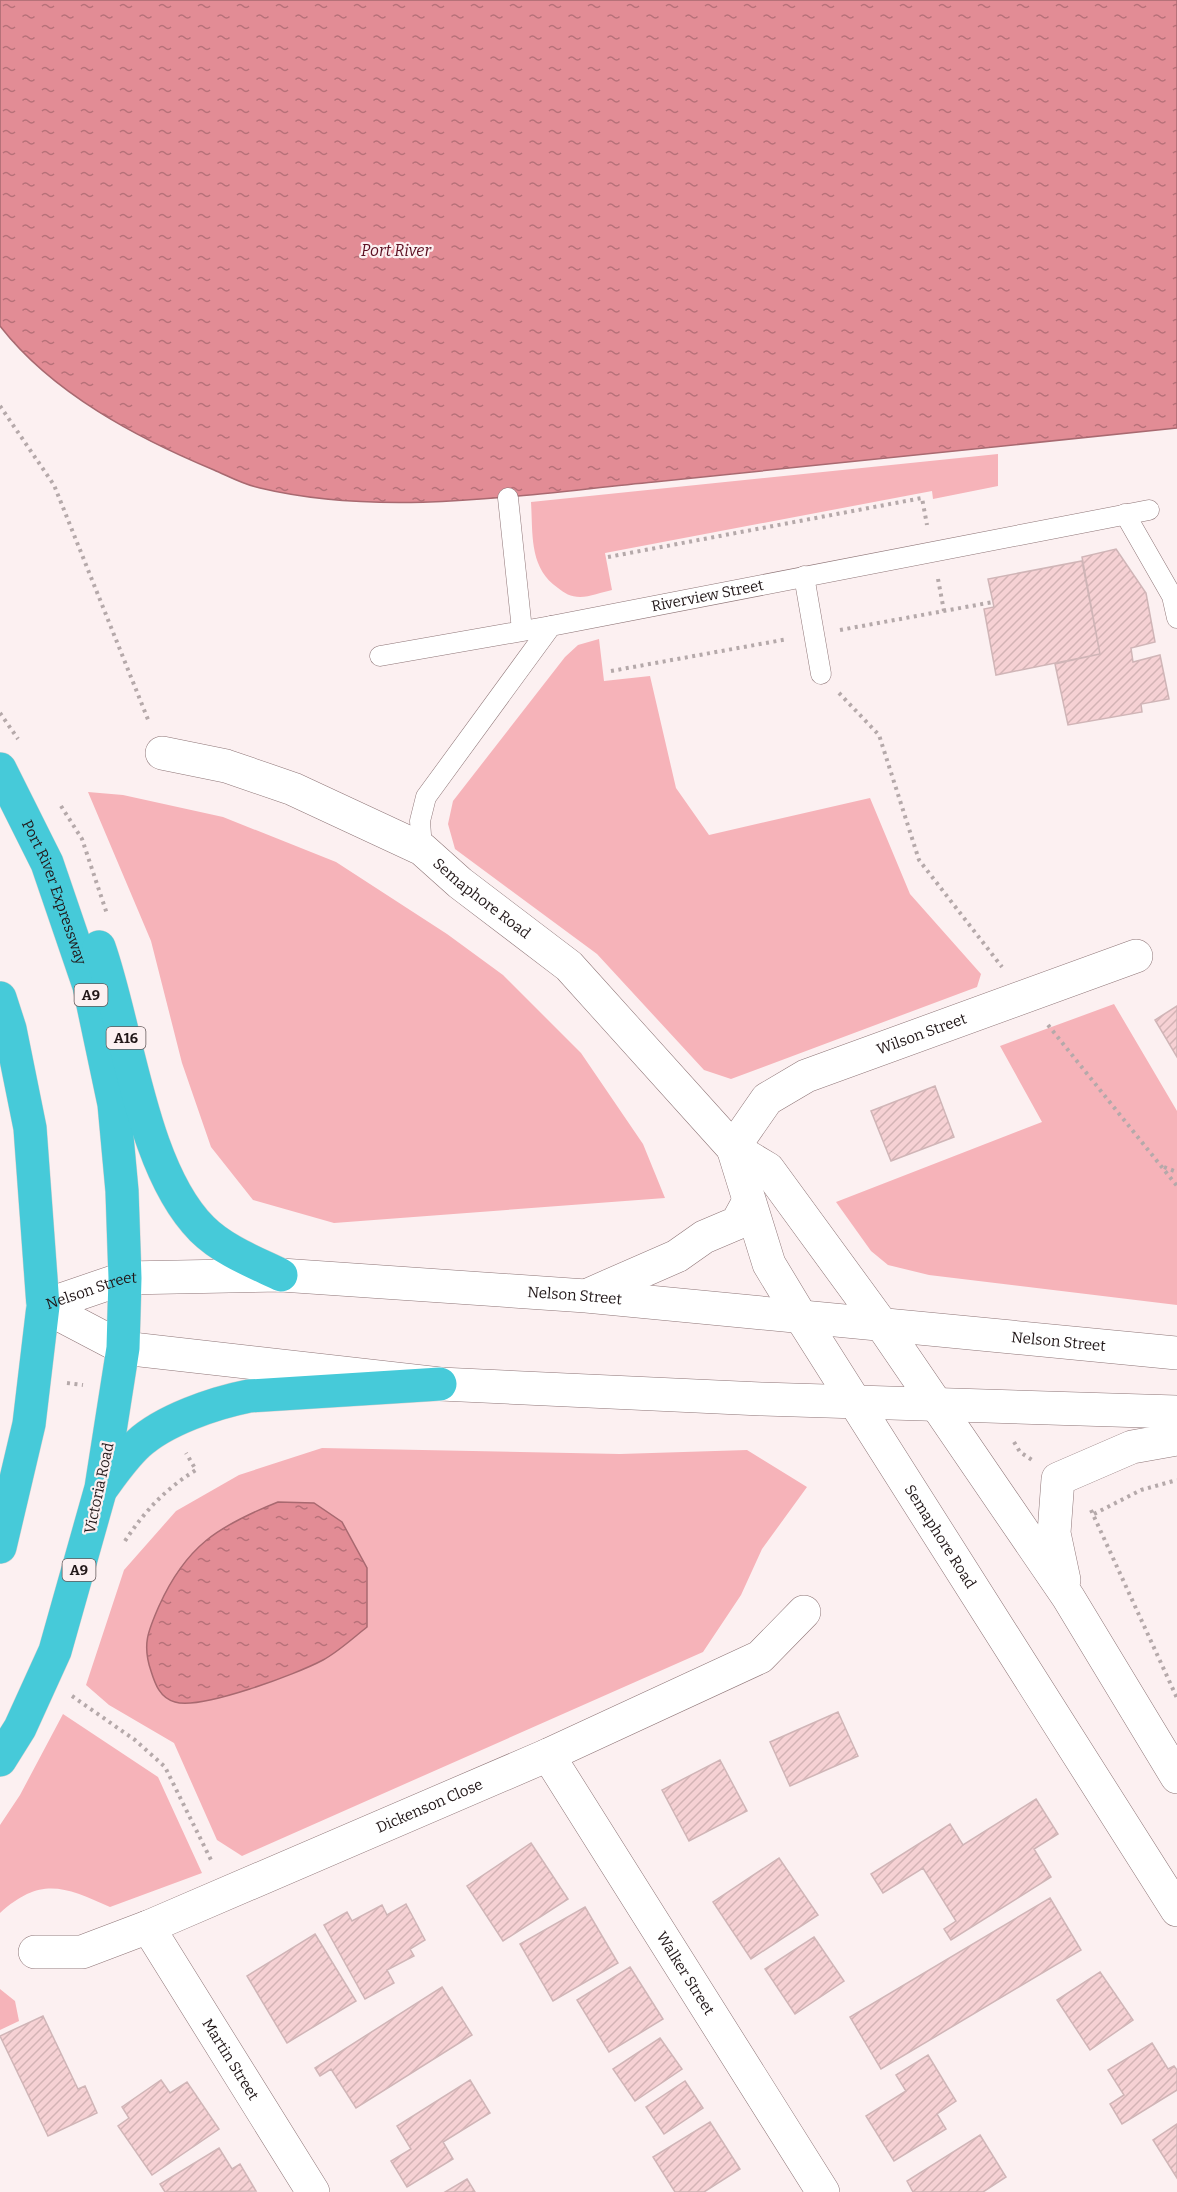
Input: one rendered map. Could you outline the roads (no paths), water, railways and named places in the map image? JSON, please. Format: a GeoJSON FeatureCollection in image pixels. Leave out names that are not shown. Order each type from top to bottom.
{"type":"FeatureCollection","features":[{"type":"Feature","properties":{"kind":"highway","name":"Port River Expressway"},"geometry":{"type":"LineString","coordinates":[[0,769],[47,863],[89,986],[114,1104],[123,1235]]}},
{"type":"Feature","properties":{"kind":"highway","name":"A16"},"geometry":{"type":"LineString","coordinates":[[0,769],[40,814],[67,855],[113,987],[145,1114],[164,1172],[184,1208],[202,1228],[239,1254],[281,1275]]}},
{"type":"Feature","properties":{"kind":"highway"},"geometry":{"type":"LineString","coordinates":[[0,998],[10,1029],[30,1128],[43,1306],[35,1380],[24,1447],[0,1547]]}},
{"type":"Feature","properties":{"kind":"highway","name":"Victoria Road"},"geometry":{"type":"LineString","coordinates":[[0,1760],[20,1728],[55,1651],[101,1488],[123,1348],[125,1278],[123,1235]]}},
{"type":"Feature","properties":{"kind":"highway"},"geometry":{"type":"LineString","coordinates":[[101,1488],[138,1445],[169,1425],[206,1408],[249,1396],[440,1384]]}},
{"type":"Feature","properties":{"kind":"main road","name":"Semaphore Road"},"geometry":{"type":"LineString","coordinates":[[162,753],[226,766],[293,789],[422,849],[460,883],[569,966],[733,1148],[768,1169],[882,1325],[1068,1597],[1177,1777]]}},
{"type":"Feature","properties":{"kind":"main road","name":"Wilson Street"},"geometry":{"type":"LineString","coordinates":[[733,1148],[767,1099],[788,1084],[1136,956]]}},
{"type":"Feature","properties":{"kind":"main road","name":"Semaphore Road"},"geometry":{"type":"LineString","coordinates":[[733,1148],[768,1264],[1177,1910]]}},
{"type":"Feature","properties":{"kind":"main road"},"geometry":{"type":"LineString","coordinates":[[586,1296],[677,1256],[704,1238],[737,1223],[749,1201]]}},
{"type":"Feature","properties":{"kind":"main road","name":"Nelson Street"},"geometry":{"type":"LineString","coordinates":[[43,1306],[125,1278],[281,1275],[586,1296],[1177,1353]]}},
{"type":"Feature","properties":{"kind":"main road","name":"Nelson Street"},"geometry":{"type":"LineString","coordinates":[[43,1306],[123,1348],[440,1384],[855,1402],[1177,1412]]}},
{"type":"Feature","properties":{"kind":"main road"},"geometry":{"type":"LineString","coordinates":[[1068,1597],[1054,1533],[1058,1479],[1132,1447],[1177,1439]]}},
{"type":"Feature","properties":{"kind":"main road","name":"Dickenson Close"},"geometry":{"type":"LineString","coordinates":[[35,1952],[82,1952],[148,1927],[548,1755],[760,1657],[804,1612]]}},
{"type":"Feature","properties":{"kind":"main road","name":"Walker Street"},"geometry":{"type":"LineString","coordinates":[[548,1755],[823,2192]]}},
{"type":"Feature","properties":{"kind":"main road","name":"Martin Street"},"geometry":{"type":"LineString","coordinates":[[148,1927],[314,2192]]}},
{"type":"Feature","properties":{"kind":"lane"},"geometry":{"type":"LineString","coordinates":[[508,498],[522,630]]}},
{"type":"Feature","properties":{"kind":"lane","name":"Riverview Street"},"geometry":{"type":"LineString","coordinates":[[380,656],[551,626],[1149,510]]}},
{"type":"Feature","properties":{"kind":"lane"},"geometry":{"type":"LineString","coordinates":[[1125,514],[1172,596],[1177,618]]}},
{"type":"Feature","properties":{"kind":"lane"},"geometry":{"type":"LineString","coordinates":[[804,576],[820,674]]}},
{"type":"Feature","properties":{"kind":"lane"},"geometry":{"type":"LineString","coordinates":[[422,849],[420,821],[426,796],[551,626]]}},
{"type":"Feature","properties":{"kind":"water","name":"Port River"},"geometry":{"type":"Polygon","coordinates":[[[0,0],[1177,0],[1177,428],[456,501],[356,501],[308,497],[248,485],[155,443],[98,411],[70,393],[45,372],[0,326],[0,0]]]}},
{"type":"Feature","properties":{"kind":"water"},"geometry":{"type":"Polygon","coordinates":[[[278,1502],[314,1503],[342,1522],[367,1568],[367,1627],[323,1660],[272,1682],[205,1701],[188,1703],[170,1700],[162,1694],[154,1681],[147,1653],[152,1623],[169,1585],[206,1540],[238,1520],[278,1502]]]}}]}
